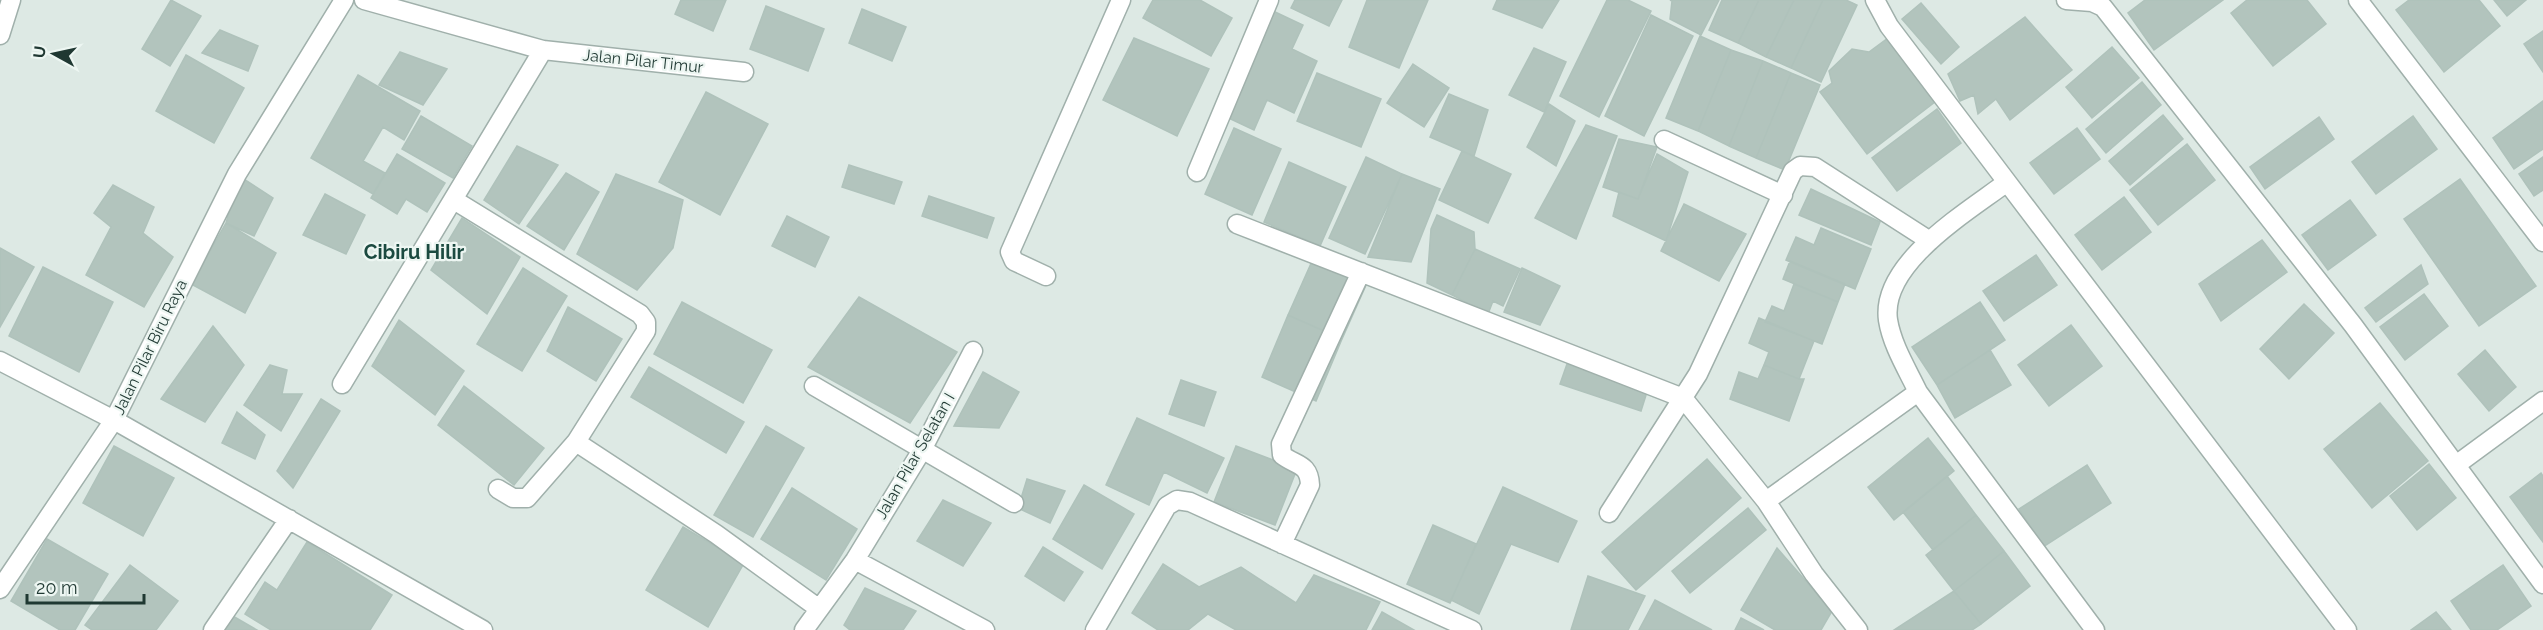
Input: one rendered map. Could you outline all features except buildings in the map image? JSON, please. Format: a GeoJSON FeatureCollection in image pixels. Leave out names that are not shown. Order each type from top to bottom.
{"type":"FeatureCollection","features":[{"type":"Feature","properties":{"kind":"street"},"geometry":{"type":"LineString","coordinates":[[0,35],[10,0]]}},
{"type":"Feature","properties":{"kind":"street","name":"Jalan Pilar Biru Raya"},"geometry":{"type":"LineString","coordinates":[[344,0],[237,174],[114,420],[483,630]]}},
{"type":"Feature","properties":{"kind":"street","name":"Jalan Pilar Timur"},"geometry":{"type":"LineString","coordinates":[[364,0],[543,50],[744,72]]}},
{"type":"Feature","properties":{"kind":"street"},"geometry":{"type":"LineString","coordinates":[[1046,276],[1014,261],[1010,252],[1121,0]]}},
{"type":"Feature","properties":{"kind":"street"},"geometry":{"type":"LineString","coordinates":[[1197,172],[1269,0]]}},
{"type":"Feature","properties":{"kind":"street"},"geometry":{"type":"LineString","coordinates":[[1875,0],[1889,26],[2347,630]]}},
{"type":"Feature","properties":{"kind":"street"},"geometry":{"type":"LineString","coordinates":[[2066,0],[2092,2],[2103,7],[2353,325],[2543,584]]}},
{"type":"Feature","properties":{"kind":"street"},"geometry":{"type":"LineString","coordinates":[[2358,0],[2543,242]]}},
{"type":"Feature","properties":{"kind":"street"},"geometry":{"type":"LineString","coordinates":[[342,384],[543,50]]}},
{"type":"Feature","properties":{"kind":"street"},"geometry":{"type":"LineString","coordinates":[[1664,140],[1783,195]]}},
{"type":"Feature","properties":{"kind":"street"},"geometry":{"type":"LineString","coordinates":[[1609,513],[1698,374],[1793,171],[1800,166],[1815,167],[1930,241]]}},
{"type":"Feature","properties":{"kind":"street"},"geometry":{"type":"LineString","coordinates":[[2007,182],[1930,241],[1902,269],[1892,291],[1888,318],[1899,353],[1918,392],[2095,630]]}},
{"type":"Feature","properties":{"kind":"street"},"geometry":{"type":"LineString","coordinates":[[454,200],[640,314],[646,322],[646,331],[576,442],[527,498],[513,498],[498,489]]}},
{"type":"Feature","properties":{"kind":"street"},"geometry":{"type":"LineString","coordinates":[[1237,224],[1683,398],[1766,501],[1814,574],[1858,630]]}},
{"type":"Feature","properties":{"kind":"street"},"geometry":{"type":"LineString","coordinates":[[1282,544],[1310,485],[1303,464],[1282,455],[1281,444],[1361,272]]}},
{"type":"Feature","properties":{"kind":"street","name":"Jalan Pilar Selatan I"},"geometry":{"type":"LineString","coordinates":[[804,630],[855,560],[922,450],[973,351]]}},
{"type":"Feature","properties":{"kind":"street"},"geometry":{"type":"LineString","coordinates":[[0,361],[114,420],[0,589]]}},
{"type":"Feature","properties":{"kind":"street"},"geometry":{"type":"LineString","coordinates":[[814,386],[1014,503]]}},
{"type":"Feature","properties":{"kind":"street"},"geometry":{"type":"LineString","coordinates":[[1766,501],[1918,392]]}},
{"type":"Feature","properties":{"kind":"street"},"geometry":{"type":"LineString","coordinates":[[2456,465],[2543,401]]}},
{"type":"Feature","properties":{"kind":"street"},"geometry":{"type":"LineString","coordinates":[[576,442],[716,534],[818,608]]}},
{"type":"Feature","properties":{"kind":"street"},"geometry":{"type":"LineString","coordinates":[[1095,630],[1167,506],[1177,500],[1190,502],[1472,630]]}},
{"type":"Feature","properties":{"kind":"street"},"geometry":{"type":"LineString","coordinates":[[213,630],[289,519]]}},
{"type":"Feature","properties":{"kind":"street"},"geometry":{"type":"LineString","coordinates":[[855,560],[985,630]]}},
{"type":"Feature","properties":{"kind":"district","name":"Cibiru Hilir"},"geometry":{"type":"Point","coordinates":[414,252]}}]}
